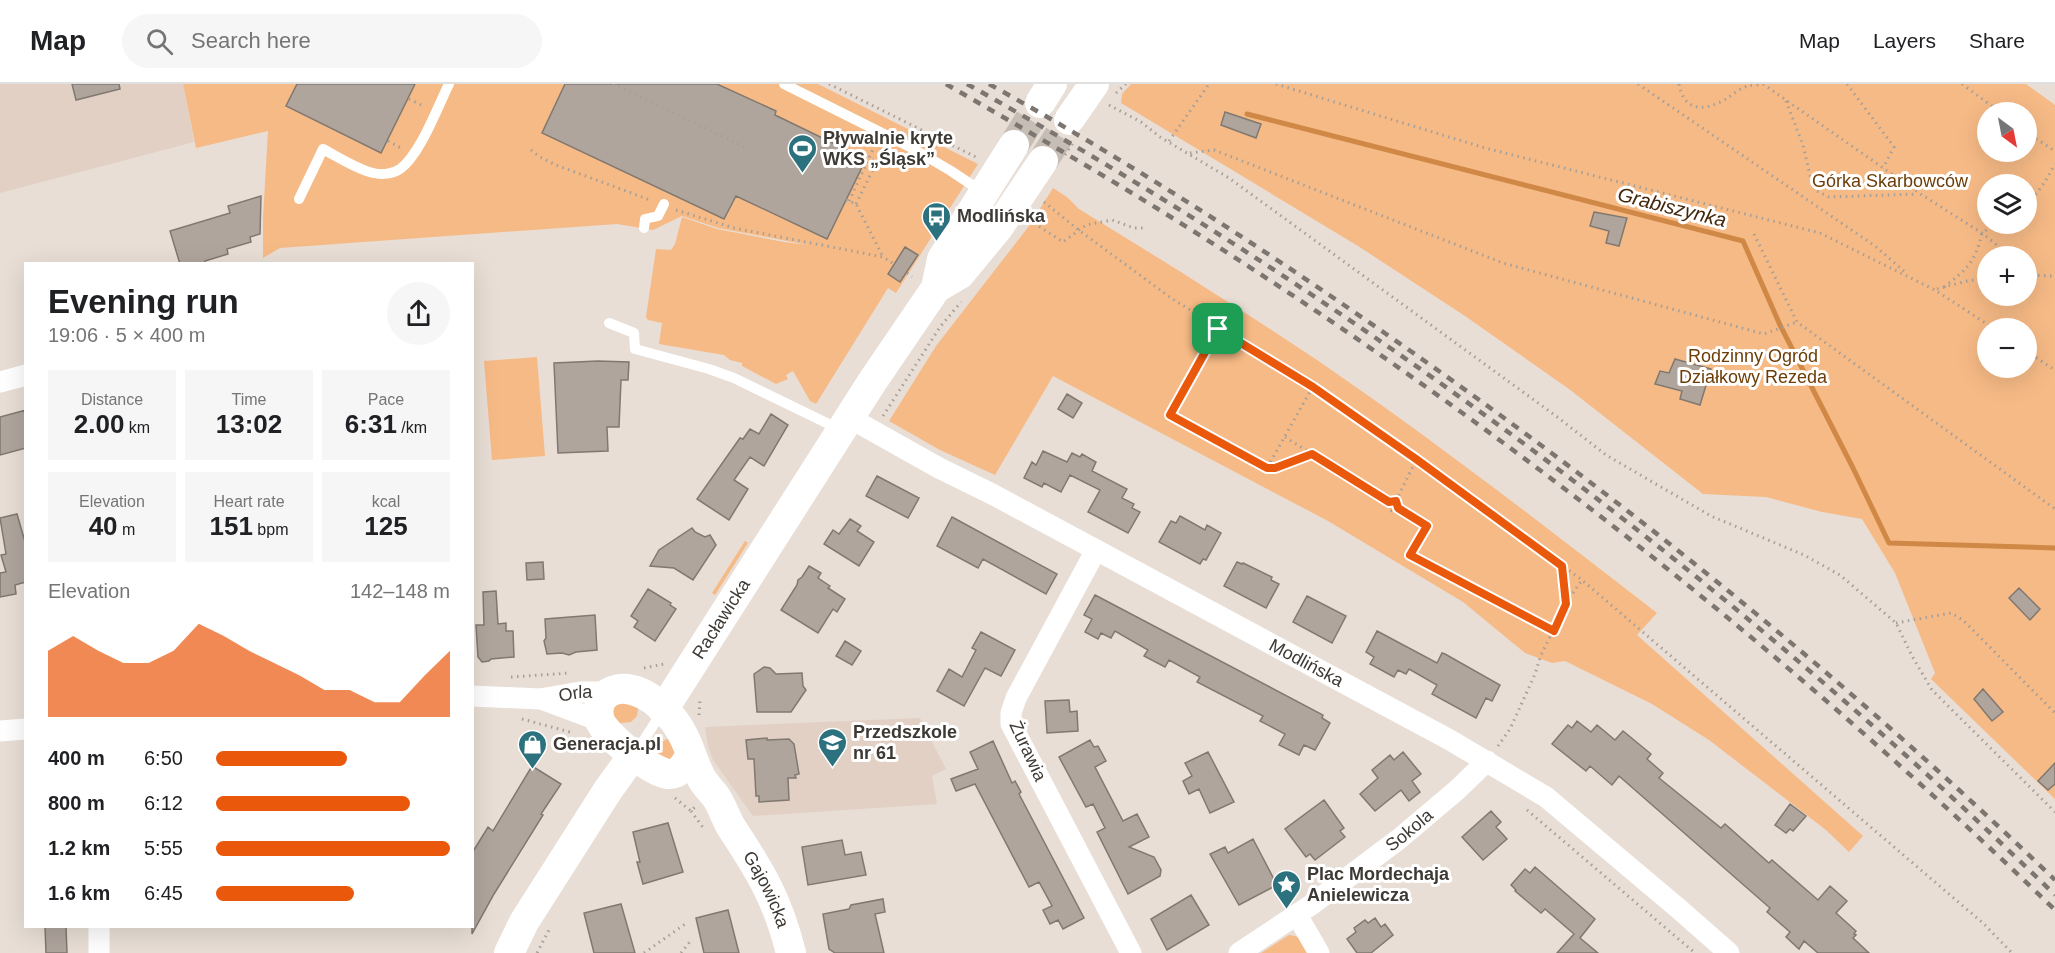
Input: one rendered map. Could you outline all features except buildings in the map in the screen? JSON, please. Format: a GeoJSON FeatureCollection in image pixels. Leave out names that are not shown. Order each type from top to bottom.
{"type":"FeatureCollection","features":[{"type":"Feature","properties":{"kind":"street"},"geometry":{"type":"LineString","coordinates":[[1072,106],[1104,94]]}},
{"type":"Feature","properties":{"kind":"street","name":"Racławicka"},"geometry":{"type":"LineString","coordinates":[[992,209],[1014,145]]}},
{"type":"Feature","properties":{"kind":"street","name":"Racławicka"},"geometry":{"type":"LineString","coordinates":[[663,710],[846,425],[872,382],[924,282],[942,259],[1042,161]]}},
{"type":"Feature","properties":{"kind":"street"},"geometry":{"type":"LineString","coordinates":[[0,382],[24,376]]}},
{"type":"Feature","properties":{"kind":"street","name":"Modlińska"},"geometry":{"type":"LineString","coordinates":[[846,425],[992,494],[1486,761],[1546,797],[1729,953]]}},
{"type":"Feature","properties":{"kind":"street","name":"Żurawia"},"geometry":{"type":"LineString","coordinates":[[1096,550],[1016,698],[1011,713],[1011,724],[1131,953]]}},
{"type":"Feature","properties":{"kind":"street","name":"Gajowicka"},"geometry":{"type":"LineString","coordinates":[[609,692],[621,689],[644,694],[679,727],[677,775],[702,780],[717,798],[731,828],[767,883],[784,925],[791,953]]}},
{"type":"Feature","properties":{"kind":"street","name":"Orla"},"geometry":{"type":"LineString","coordinates":[[474,696],[540,699],[580,692],[609,692]]}},
{"type":"Feature","properties":{"kind":"street"},"geometry":{"type":"LineString","coordinates":[[609,692],[588,727],[617,741],[661,772],[677,775]]}},
{"type":"Feature","properties":{"kind":"street","name":"Orla"},"geometry":{"type":"LineString","coordinates":[[540,699],[588,727]]}},
{"type":"Feature","properties":{"kind":"street"},"geometry":{"type":"LineString","coordinates":[[0,731],[24,729]]}},
{"type":"Feature","properties":{"kind":"street","name":"Racławicka"},"geometry":{"type":"LineString","coordinates":[[509,953],[524,922],[603,798],[634,754]]}},
{"type":"Feature","properties":{"kind":"street","name":"Sokola"},"geometry":{"type":"LineString","coordinates":[[1239,953],[1297,915],[1399,839],[1452,795],[1486,761]]}},
{"type":"Feature","properties":{"kind":"street"},"geometry":{"type":"LineString","coordinates":[[1297,915],[1319,953]]}},
{"type":"Feature","properties":{"kind":"street"},"geometry":{"type":"LineString","coordinates":[[99,928],[99,953]]}},
{"type":"Feature","properties":{"kind":"lane"},"geometry":{"type":"LineString","coordinates":[[299,199],[323,149],[374,173],[388,174],[399,170],[419,145],[449,84]]}},
{"type":"Feature","properties":{"kind":"lane"},"geometry":{"type":"LineString","coordinates":[[784,84],[885,134],[944,167],[992,209]]}},
{"type":"Feature","properties":{"kind":"lane"},"geometry":{"type":"LineString","coordinates":[[644,228],[645,219],[658,216],[664,204]]}},
{"type":"Feature","properties":{"kind":"lane"},"geometry":{"type":"LineString","coordinates":[[609,323],[634,333],[635,349],[734,378],[846,425]]}},
{"type":"Feature","properties":{"kind":"lane","name":"Racławicka"},"geometry":{"type":"LineString","coordinates":[[634,754],[663,710]]}},
{"type":"Feature","properties":{"kind":"path"},"geometry":{"type":"LineString","coordinates":[[613,84],[747,148]]}},
{"type":"Feature","properties":{"kind":"path"},"geometry":{"type":"LineString","coordinates":[[829,84],[985,161]]}},
{"type":"Feature","properties":{"kind":"path"},"geometry":{"type":"LineString","coordinates":[[1126,84],[1104,94],[1169,141],[1229,178],[1556,416],[1606,455],[1711,516],[1804,555],[1840,575],[1896,623],[1932,690],[2055,812]]}},
{"type":"Feature","properties":{"kind":"path"},"geometry":{"type":"LineString","coordinates":[[1169,141],[1209,84]]}},
{"type":"Feature","properties":{"kind":"path"},"geometry":{"type":"LineString","coordinates":[[1276,84],[1485,148],[1820,233],[1911,277],[1978,318]]}},
{"type":"Feature","properties":{"kind":"path"},"geometry":{"type":"LineString","coordinates":[[1638,84],[1875,246],[1911,277]]}},
{"type":"Feature","properties":{"kind":"path"},"geometry":{"type":"LineString","coordinates":[[1679,84],[1683,99],[1691,106],[1703,107],[1718,104],[1747,86],[1763,84],[1919,194],[1977,230]]}},
{"type":"Feature","properties":{"kind":"path"},"geometry":{"type":"LineString","coordinates":[[1847,84],[1894,147],[1883,168]]}},
{"type":"Feature","properties":{"kind":"path"},"geometry":{"type":"LineString","coordinates":[[1962,84],[1986,102]]}},
{"type":"Feature","properties":{"kind":"path"},"geometry":{"type":"LineString","coordinates":[[1785,99],[1803,145],[1812,184],[1817,191],[1829,197],[1919,194]]}},
{"type":"Feature","properties":{"kind":"path"},"geometry":{"type":"LineString","coordinates":[[883,257],[856,204],[847,201],[869,158],[885,134]]}},
{"type":"Feature","properties":{"kind":"path"},"geometry":{"type":"LineString","coordinates":[[856,204],[877,162],[885,134]]}},
{"type":"Feature","properties":{"kind":"path"},"geometry":{"type":"LineString","coordinates":[[2037,139],[2055,151]]}},
{"type":"Feature","properties":{"kind":"path"},"geometry":{"type":"LineString","coordinates":[[531,150],[540,157]]}},
{"type":"Feature","properties":{"kind":"path"},"geometry":{"type":"LineString","coordinates":[[1188,153],[1214,150],[1503,263],[1764,334],[1797,322]]}},
{"type":"Feature","properties":{"kind":"path"},"geometry":{"type":"LineString","coordinates":[[869,158],[877,162]]}},
{"type":"Feature","properties":{"kind":"path"},"geometry":{"type":"LineString","coordinates":[[2037,192],[2055,164]]}},
{"type":"Feature","properties":{"kind":"path"},"geometry":{"type":"LineString","coordinates":[[1038,198],[1171,298],[1313,387],[1582,580],[1984,924],[2012,953]]}},
{"type":"Feature","properties":{"kind":"path"},"geometry":{"type":"LineString","coordinates":[[1026,218],[1063,242],[1086,225],[1112,220],[1134,228],[1146,228]]}},
{"type":"Feature","properties":{"kind":"path"},"geometry":{"type":"LineString","coordinates":[[1754,234],[1797,322],[2055,509]]}},
{"type":"Feature","properties":{"kind":"path"},"geometry":{"type":"LineString","coordinates":[[1944,287],[1965,271],[1977,253],[1982,234]]}},
{"type":"Feature","properties":{"kind":"path"},"geometry":{"type":"LineString","coordinates":[[1983,234],[1998,246]]}},
{"type":"Feature","properties":{"kind":"path"},"geometry":{"type":"LineString","coordinates":[[809,241],[883,257],[894,264]]}},
{"type":"Feature","properties":{"kind":"path"},"geometry":{"type":"LineString","coordinates":[[907,273],[924,282]]}},
{"type":"Feature","properties":{"kind":"path"},"geometry":{"type":"LineString","coordinates":[[2037,275],[2055,276]]}},
{"type":"Feature","properties":{"kind":"path"},"geometry":{"type":"LineString","coordinates":[[1935,290],[1977,279]]}},
{"type":"Feature","properties":{"kind":"path"},"geometry":{"type":"LineString","coordinates":[[887,409],[940,327],[963,300]]}},
{"type":"Feature","properties":{"kind":"path"},"geometry":{"type":"LineString","coordinates":[[1218,329],[1170,415],[1267,468],[1275,468],[1312,454]]}},
{"type":"Feature","properties":{"kind":"path"},"geometry":{"type":"LineString","coordinates":[[2037,358],[2055,370]]}},
{"type":"Feature","properties":{"kind":"path"},"geometry":{"type":"LineString","coordinates":[[1267,468],[1313,387]]}},
{"type":"Feature","properties":{"kind":"path"},"geometry":{"type":"LineString","coordinates":[[1285,437],[1389,502],[1396,501]]}},
{"type":"Feature","properties":{"kind":"path"},"geometry":{"type":"LineString","coordinates":[[1416,459],[1396,501],[1398,508],[1427,526],[1410,555],[1554,631]]}},
{"type":"Feature","properties":{"kind":"path"},"geometry":{"type":"LineString","coordinates":[[1389,502],[1390,510],[1395,511],[1398,508]]}},
{"type":"Feature","properties":{"kind":"path"},"geometry":{"type":"LineString","coordinates":[[1562,566],[1566,604]]}},
{"type":"Feature","properties":{"kind":"path"},"geometry":{"type":"LineString","coordinates":[[1486,761],[1510,729],[1535,674],[1541,655],[1566,604],[1582,580]]}},
{"type":"Feature","properties":{"kind":"path"},"geometry":{"type":"LineString","coordinates":[[1896,623],[1951,613],[1964,620],[2055,713]]}},
{"type":"Feature","properties":{"kind":"path"},"geometry":{"type":"LineString","coordinates":[[502,678],[581,672]]}},
{"type":"Feature","properties":{"kind":"path"},"geometry":{"type":"LineString","coordinates":[[517,718],[588,727]]}},
{"type":"Feature","properties":{"kind":"path"},"geometry":{"type":"LineString","coordinates":[[677,775],[691,812],[695,807]]}},
{"type":"Feature","properties":{"kind":"path"},"geometry":{"type":"LineString","coordinates":[[1525,808],[1695,953]]}},
{"type":"Feature","properties":{"kind":"path"},"geometry":{"type":"LineString","coordinates":[[644,953],[688,922]]}},
{"type":"Feature","properties":{"kind":"path"},"geometry":{"type":"LineString","coordinates":[[537,953],[550,928]]}},
{"type":"Feature","properties":{"kind":"path"},"geometry":{"type":"LineString","coordinates":[[681,953],[692,939]]}},
{"type":"Feature","properties":{"kind":"shaded area"},"geometry":{"type":"Polygon","coordinates":[[[0,84],[183,84],[194,142],[0,193],[0,84]]]}},
{"type":"Feature","properties":{"kind":"shaded area","name":"Przedszkole nr 61"},"geometry":{"type":"Polygon","coordinates":[[[920,718],[946,769],[932,776],[937,804],[753,816],[713,760],[705,727],[920,718]]]}},
{"type":"Feature","properties":{"kind":"green space"},"geometry":{"type":"Polygon","coordinates":[[[183,84],[818,84],[978,164],[896,293],[888,288],[816,404],[810,401],[793,371],[786,375],[788,379],[776,384],[724,355],[659,344],[662,323],[648,320],[646,317],[656,249],[671,250],[675,244],[682,217],[717,229],[809,245],[718,228],[682,216],[653,230],[617,224],[280,248],[263,258],[268,131],[196,148],[183,84]]]}},
{"type":"Feature","properties":{"kind":"green space","name":"Rodzinny Ogród Działkowy Rezeda"},"geometry":{"type":"Polygon","coordinates":[[[1131,84],[2026,84],[2055,105],[2055,799],[1931,679],[1935,673],[1895,573],[1862,519],[1822,512],[1766,497],[1703,494],[1569,389],[1465,316],[1358,246],[1121,103],[1122,94],[1131,84]]]}},
{"type":"Feature","properties":{"kind":"green space"},"geometry":{"type":"Polygon","coordinates":[[[1053,188],[1079,209],[1258,321],[1361,390],[1489,484],[1657,613],[1637,635],[1863,836],[1849,852],[1826,830],[1709,740],[1652,704],[1565,661],[1552,663],[1525,653],[1463,602],[1328,521],[1053,376],[995,475],[940,450],[889,421],[936,346],[1029,226],[1053,188]]]}},
{"type":"Feature","properties":{"kind":"green space"},"geometry":{"type":"Polygon","coordinates":[[[537,357],[545,456],[492,460],[484,361],[537,357]]]}},
{"type":"Feature","properties":{"kind":"green space"},"geometry":{"type":"Polygon","coordinates":[[[745,541],[748,543],[715,595],[712,593],[745,541]]]}},
{"type":"Feature","properties":{"kind":"green space"},"geometry":{"type":"Polygon","coordinates":[[[621,699],[638,708],[637,716],[631,722],[620,723],[613,715],[613,707],[621,699]]]}},
{"type":"Feature","properties":{"kind":"green space"},"geometry":{"type":"Polygon","coordinates":[[[667,739],[675,740],[677,763],[657,753],[660,743],[667,739]]]}},
{"type":"Feature","properties":{"kind":"green space"},"geometry":{"type":"Polygon","coordinates":[[[1289,935],[1300,938],[1310,953],[1261,953],[1289,935]]]}},
{"type":"Feature","properties":{"kind":"waterway","name":"Grabiszynka"},"geometry":{"type":"LineString","coordinates":[[1247,114],[1743,241],[1780,325],[1889,543],[2055,548]]}},
{"type":"Feature","properties":{"kind":"tunnel"},"geometry":{"type":"LineString","coordinates":[[1014,145],[1040,103]]}},
{"type":"Feature","properties":{"kind":"tunnel"},"geometry":{"type":"LineString","coordinates":[[1043,161],[1069,120]]}},
{"type":"Feature","properties":{"kind":"railway"},"geometry":{"type":"LineString","coordinates":[[946,84],[1174,219],[1292,295],[1408,374],[1521,456],[1742,629],[1953,814],[2055,910]]}},
{"type":"Feature","properties":{"kind":"railway"},"geometry":{"type":"LineString","coordinates":[[967,84],[1114,169],[1258,260],[1399,354],[1538,454],[1673,558],[1804,666],[1931,778],[2055,895]]}},
{"type":"Feature","properties":{"kind":"railway"},"geometry":{"type":"LineString","coordinates":[[989,84],[1141,173],[1289,268],[1474,396],[1561,460],[1731,593],[1814,663],[1896,733],[2055,880]]}},
{"type":"Feature","properties":{"kind":"place","name":"Pływalnie kryte WKS „Śląsk”"},"geometry":{"type":"Point","coordinates":[802,174]}},
{"type":"Feature","properties":{"kind":"place","name":"Modlińska"},"geometry":{"type":"Point","coordinates":[936,242]}},
{"type":"Feature","properties":{"kind":"place","name":"Przedszkole nr 61"},"geometry":{"type":"Point","coordinates":[832,768]}},
{"type":"Feature","properties":{"kind":"place","name":"Generacja.pl"},"geometry":{"type":"Point","coordinates":[532,770]}},
{"type":"Feature","properties":{"kind":"place","name":"Plac Mordechaja Anielewicza"},"geometry":{"type":"Point","coordinates":[1286,910]}},
{"type":"Feature","properties":{"kind":"route"},"geometry":{"type":"LineString","coordinates":[[1218,329],[1313,387],[1562,566],[1566,604],[1554,631],[1410,555],[1427,526],[1398,508],[1396,501],[1389,502],[1312,454],[1275,468],[1267,468],[1170,415],[1218,329]]}},
{"type":"Feature","properties":{"kind":"park label","name":"Górka Skarbowców"},"geometry":{"type":"Point","coordinates":[1890,181]}}]}
